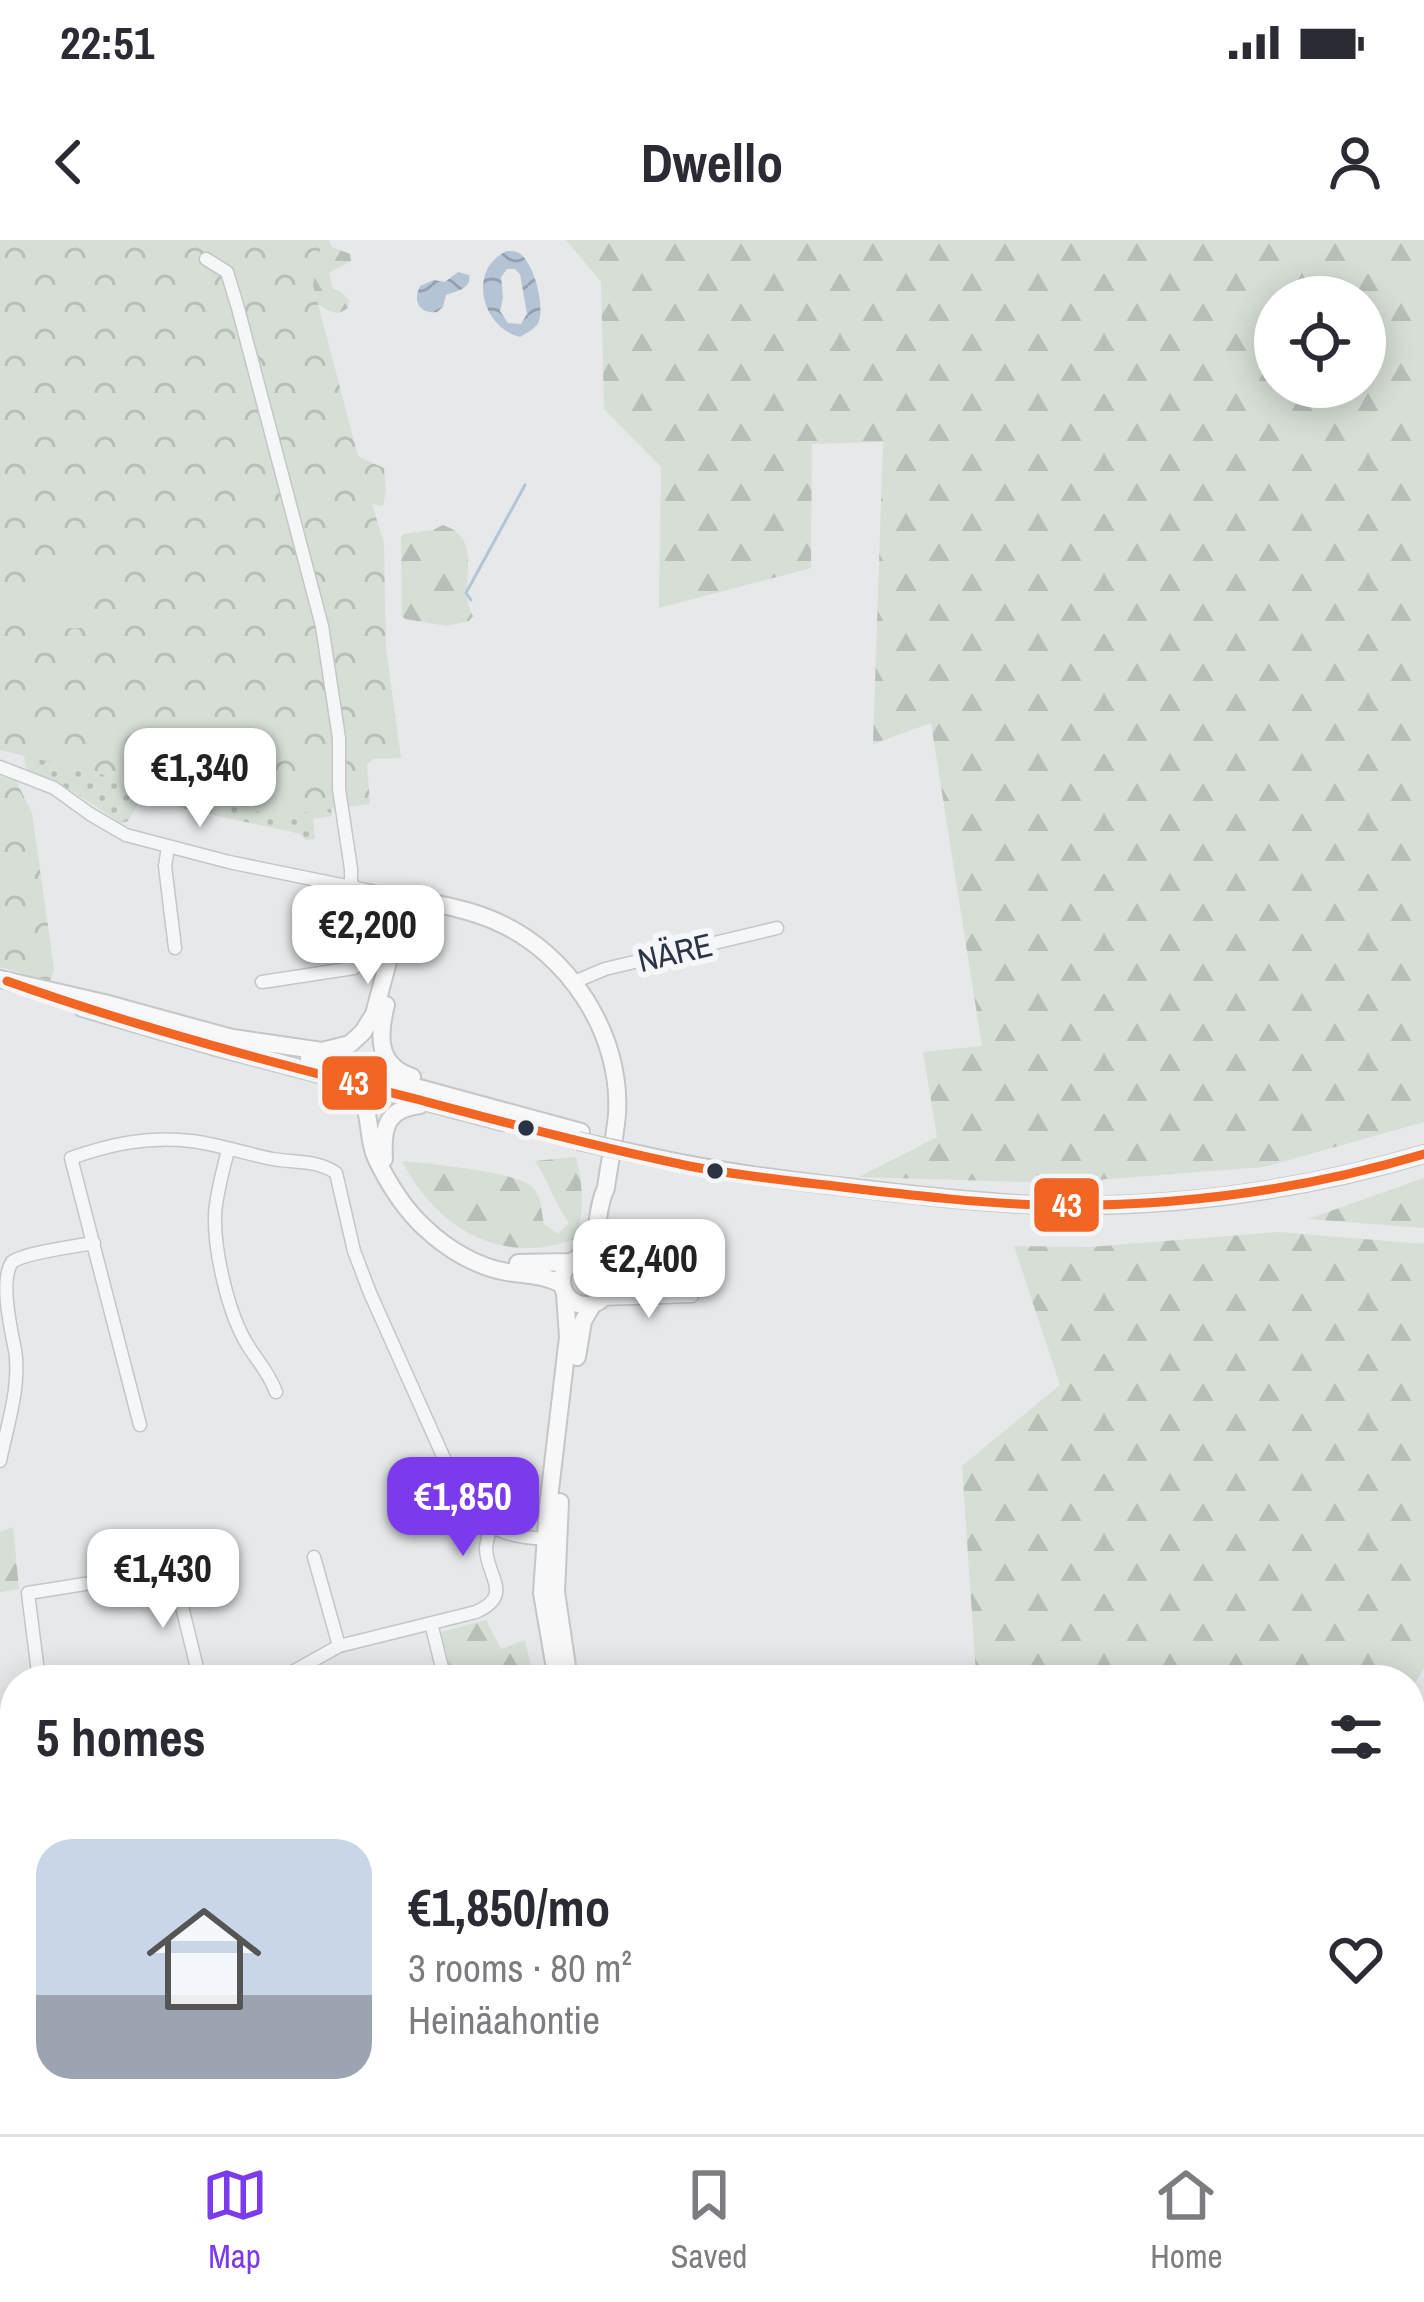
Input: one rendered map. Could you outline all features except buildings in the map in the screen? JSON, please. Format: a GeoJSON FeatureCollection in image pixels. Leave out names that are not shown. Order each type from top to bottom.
{"type":"FeatureCollection","features":[{"type":"Feature","properties":{"kind":"street"},"geometry":{"type":"LineString","coordinates":[[206,259],[227,272],[233,290],[322,626],[337,718],[339,789],[360,961],[354,968],[262,982]]}},
{"type":"Feature","properties":{"kind":"street"},"geometry":{"type":"LineString","coordinates":[[0,767],[54,788],[126,835],[229,862],[456,906],[498,922],[551,958],[590,1005],[605,1041],[617,1112],[593,1264],[611,1282],[583,1321],[579,1339],[542,1593],[554,1665]]}},
{"type":"Feature","properties":{"kind":"street"},"geometry":{"type":"LineString","coordinates":[[167,847],[164,866],[175,948]]}},
{"type":"Feature","properties":{"kind":"street"},"geometry":{"type":"LineString","coordinates":[[226,1037],[322,1052],[350,1044],[374,1014],[410,899]]}},
{"type":"Feature","properties":{"kind":"street"},"geometry":{"type":"LineString","coordinates":[[410,899],[383,1017],[383,1054],[400,1073],[448,1087],[494,1114]]}},
{"type":"Feature","properties":{"kind":"street","name":"NÄRE"},"geometry":{"type":"LineString","coordinates":[[574,982],[605,969],[777,928]]}},
{"type":"Feature","properties":{"kind":"street"},"geometry":{"type":"LineString","coordinates":[[4,980],[104,1003],[494,1114]]}},
{"type":"Feature","properties":{"kind":"street"},"geometry":{"type":"LineString","coordinates":[[4,980],[101,1015],[310,1071],[639,1150],[749,1174],[929,1197],[1037,1204],[1204,1199],[1316,1182],[1424,1154]]}},
{"type":"Feature","properties":{"kind":"street"},"geometry":{"type":"LineString","coordinates":[[310,1071],[360,1094],[376,1159],[396,1194],[415,1218],[449,1246],[481,1265],[550,1278],[582,1305],[692,1296],[629,1286],[593,1264],[513,1263],[449,1246]]}},
{"type":"Feature","properties":{"kind":"street"},"geometry":{"type":"LineString","coordinates":[[385,1172],[386,1128],[403,1108],[424,1105],[494,1114]]}},
{"type":"Feature","properties":{"kind":"street"},"geometry":{"type":"LineString","coordinates":[[140,1425],[71,1158],[110,1144],[152,1139],[194,1141],[323,1165],[336,1173],[354,1251],[370,1293],[460,1494],[490,1528],[551,1539]]}},
{"type":"Feature","properties":{"kind":"street"},"geometry":{"type":"LineString","coordinates":[[228,1150],[215,1211],[215,1236],[230,1303],[246,1343],[268,1370],[276,1392]]}},
{"type":"Feature","properties":{"kind":"street"},"geometry":{"type":"LineString","coordinates":[[0,1461],[16,1375],[0,1287],[2,1273],[14,1259],[94,1243]]}},
{"type":"Feature","properties":{"kind":"street"},"geometry":{"type":"LineString","coordinates":[[567,1665],[551,1539],[568,1337],[564,1288],[566,1268],[593,1264]]}},
{"type":"Feature","properties":{"kind":"street"},"geometry":{"type":"LineString","coordinates":[[305,1665],[339,1646],[490,1606],[496,1582],[486,1553],[490,1528]]}},
{"type":"Feature","properties":{"kind":"street"},"geometry":{"type":"LineString","coordinates":[[314,1557],[339,1646]]}},
{"type":"Feature","properties":{"kind":"street"},"geometry":{"type":"LineString","coordinates":[[38,1665],[28,1593],[173,1570],[196,1665]]}},
{"type":"Feature","properties":{"kind":"street"},"geometry":{"type":"LineString","coordinates":[[431,1623],[442,1665]]}},
{"type":"Feature","properties":{"kind":"green space"},"geometry":{"type":"Polygon","coordinates":[[[0,240],[322,240],[313,285],[358,456],[384,468],[386,491],[383,506],[372,504],[384,543],[386,648],[401,758],[374,759],[367,764],[370,804],[282,815],[254,811],[0,750],[0,240]]]}},
{"type":"Feature","properties":{"kind":"green space"},"geometry":{"type":"Polygon","coordinates":[[[258,240],[329,240],[332,247],[350,254],[351,261],[329,273],[333,289],[349,300],[348,308],[336,313],[312,299],[258,240]]]}},
{"type":"Feature","properties":{"kind":"green space"},"geometry":{"type":"Polygon","coordinates":[[[566,240],[1424,240],[1424,1122],[1264,1167],[1057,1183],[859,1177],[937,1137],[923,1052],[982,1046],[931,723],[873,744],[883,442],[812,444],[811,568],[659,608],[661,467],[604,409],[601,282],[566,240]]]}},
{"type":"Feature","properties":{"kind":"green space"},"geometry":{"type":"Polygon","coordinates":[[[443,525],[456,532],[468,553],[467,592],[473,616],[447,626],[405,619],[401,537],[443,525]]]}},
{"type":"Feature","properties":{"kind":"green space"},"geometry":{"type":"Polygon","coordinates":[[[85,569],[87,628],[30,629],[28,571],[85,569]]]}},
{"type":"Feature","properties":{"kind":"green space"},"geometry":{"type":"Polygon","coordinates":[[[23,737],[329,794],[332,816],[313,819],[315,839],[305,840],[301,834],[141,799],[128,821],[121,823],[28,770],[23,737]]]}},
{"type":"Feature","properties":{"kind":"green space"},"geometry":{"type":"Polygon","coordinates":[[[0,776],[16,781],[32,813],[54,969],[50,981],[0,967],[0,776]]]}},
{"type":"Feature","properties":{"kind":"green space"},"geometry":{"type":"Polygon","coordinates":[[[576,1157],[582,1198],[575,1239],[521,1248],[496,1244],[452,1222],[433,1205],[402,1161],[472,1169],[524,1182],[538,1196],[544,1224],[558,1234],[569,1223],[535,1161],[576,1157]]]}},
{"type":"Feature","properties":{"kind":"green space"},"geometry":{"type":"Polygon","coordinates":[[[1424,1178],[1424,1228],[1308,1219],[1424,1178]]]}},
{"type":"Feature","properties":{"kind":"green space"},"geometry":{"type":"Polygon","coordinates":[[[1279,1232],[1424,1244],[1424,1665],[975,1665],[962,1466],[1060,1385],[1014,1246],[1090,1247],[1279,1232]]]}},
{"type":"Feature","properties":{"kind":"green space"},"geometry":{"type":"Polygon","coordinates":[[[13,1527],[19,1589],[0,1592],[0,1532],[13,1527]]]}},
{"type":"Feature","properties":{"kind":"green space"},"geometry":{"type":"Polygon","coordinates":[[[486,1620],[501,1649],[525,1640],[531,1665],[449,1665],[441,1632],[486,1620]]]}},
{"type":"Feature","properties":{"kind":"water"},"geometry":{"type":"Polygon","coordinates":[[[507,251],[517,252],[533,274],[540,318],[520,337],[496,322],[488,310],[483,283],[494,259],[507,251]],[[507,269],[501,277],[500,311],[508,323],[521,324],[527,314],[515,269],[507,269]]]}},
{"type":"Feature","properties":{"kind":"water"},"geometry":{"type":"Polygon","coordinates":[[[458,272],[469,275],[466,286],[446,295],[437,312],[422,309],[417,302],[420,286],[434,280],[445,282],[458,272]]]}},
{"type":"Feature","properties":{"kind":"waterway"},"geometry":{"type":"LineString","coordinates":[[471,600],[466,593],[525,485]]}},
{"type":"Feature","properties":{"kind":"transit line","name":"43"},"geometry":{"type":"LineString","coordinates":[[7,981],[210,1045],[518,1126],[689,1166],[774,1179],[995,1203],[1137,1204],[1282,1187],[1424,1154]]}}]}
